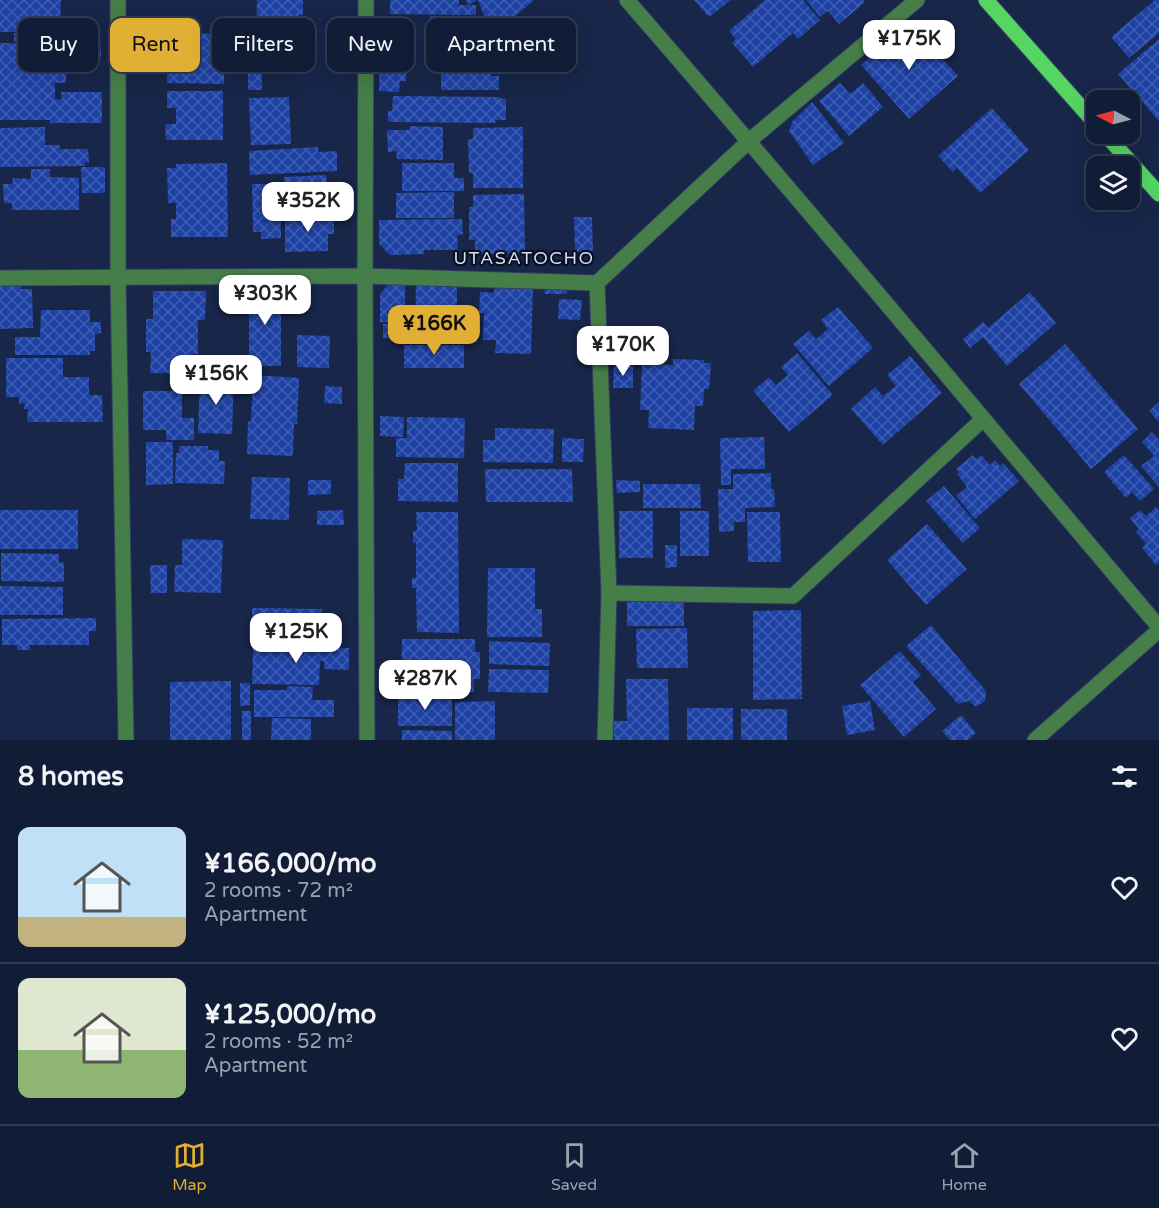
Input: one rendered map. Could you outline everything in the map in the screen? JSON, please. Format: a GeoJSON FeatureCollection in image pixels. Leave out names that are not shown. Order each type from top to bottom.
{"type":"FeatureCollection","features":[{"type":"Feature","properties":{"kind":"main road"},"geometry":{"type":"LineString","coordinates":[[986,0],[1086,113]]}},
{"type":"Feature","properties":{"kind":"main road"},"geometry":{"type":"LineString","coordinates":[[1115,144],[1157,188]]}},
{"type":"Feature","properties":{"kind":"street"},"geometry":{"type":"LineString","coordinates":[[118,0],[118,278],[126,740]]}},
{"type":"Feature","properties":{"kind":"street"},"geometry":{"type":"LineString","coordinates":[[366,0],[367,740]]}},
{"type":"Feature","properties":{"kind":"street"},"geometry":{"type":"LineString","coordinates":[[627,0],[749,141],[1159,628],[1035,740]]}},
{"type":"Feature","properties":{"kind":"street"},"geometry":{"type":"LineString","coordinates":[[0,278],[365,276],[597,283],[749,141],[917,0]]}},
{"type":"Feature","properties":{"kind":"street"},"geometry":{"type":"LineString","coordinates":[[597,283],[609,592],[605,740]]}},
{"type":"Feature","properties":{"kind":"street"},"geometry":{"type":"LineString","coordinates":[[609,592],[793,596],[983,419]]}},
{"type":"Feature","properties":{"kind":"building"},"geometry":{"type":"Polygon","coordinates":[[[0,0],[61,0],[60,18],[18,18],[18,32],[0,32],[0,0]]]}},
{"type":"Feature","properties":{"kind":"building"},"geometry":{"type":"Polygon","coordinates":[[[257,0],[303,0],[303,15],[299,15],[299,18],[256,18],[257,0]]]}},
{"type":"Feature","properties":{"kind":"building"},"geometry":{"type":"Polygon","coordinates":[[[390,0],[459,0],[459,5],[476,5],[476,15],[390,14],[390,0]]]}},
{"type":"Feature","properties":{"kind":"building"},"geometry":{"type":"Polygon","coordinates":[[[466,0],[478,0],[468,5],[466,0]]]}},
{"type":"Feature","properties":{"kind":"building"},"geometry":{"type":"Polygon","coordinates":[[[478,0],[534,0],[513,18],[485,18],[478,0]]]}},
{"type":"Feature","properties":{"kind":"building"},"geometry":{"type":"Polygon","coordinates":[[[694,0],[731,0],[709,17],[694,0]]]}},
{"type":"Feature","properties":{"kind":"building"},"geometry":{"type":"Polygon","coordinates":[[[765,0],[803,0],[820,20],[798,39],[793,33],[753,67],[732,43],[736,39],[729,31],[765,0]]]}},
{"type":"Feature","properties":{"kind":"building"},"geometry":{"type":"Polygon","coordinates":[[[806,0],[863,0],[865,2],[839,24],[828,11],[820,17],[806,0]]]}},
{"type":"Feature","properties":{"kind":"building"},"geometry":{"type":"Polygon","coordinates":[[[1155,0],[1159,0],[1159,33],[1129,58],[1111,37],[1155,0]]]}},
{"type":"Feature","properties":{"kind":"building"},"geometry":{"type":"Polygon","coordinates":[[[430,16],[482,17],[482,18],[430,18],[430,16]]]}},
{"type":"Feature","properties":{"kind":"building"},"geometry":{"type":"Polygon","coordinates":[[[910,23],[958,76],[909,119],[861,65],[910,23]]]}},
{"type":"Feature","properties":{"kind":"building"},"geometry":{"type":"Polygon","coordinates":[[[14,33],[18,33],[18,42],[14,42],[14,33]]]}},
{"type":"Feature","properties":{"kind":"building"},"geometry":{"type":"Polygon","coordinates":[[[200,34],[212,34],[212,72],[224,72],[224,84],[167,83],[167,72],[200,72],[200,34]]]}},
{"type":"Feature","properties":{"kind":"building"},"geometry":{"type":"Polygon","coordinates":[[[98,35],[100,35],[101,57],[98,57],[98,35]]]}},
{"type":"Feature","properties":{"kind":"building"},"geometry":{"type":"Polygon","coordinates":[[[1159,39],[1159,121],[1140,99],[1140,90],[1132,90],[1118,74],[1159,39]]]}},
{"type":"Feature","properties":{"kind":"building"},"geometry":{"type":"Polygon","coordinates":[[[0,43],[18,43],[18,72],[66,72],[66,83],[55,83],[55,100],[62,99],[61,92],[102,92],[102,123],[0,120],[0,43]]]}},
{"type":"Feature","properties":{"kind":"building"},"geometry":{"type":"Polygon","coordinates":[[[248,72],[262,72],[262,90],[248,90],[248,72]]]}},
{"type":"Feature","properties":{"kind":"building"},"geometry":{"type":"Polygon","coordinates":[[[379,72],[406,72],[406,81],[400,81],[399,92],[379,91],[379,72]]]}},
{"type":"Feature","properties":{"kind":"building"},"geometry":{"type":"Polygon","coordinates":[[[441,72],[491,72],[491,76],[499,76],[499,90],[441,90],[441,72]]]}},
{"type":"Feature","properties":{"kind":"building"},"geometry":{"type":"Polygon","coordinates":[[[840,83],[850,94],[863,83],[883,107],[849,136],[819,101],[840,83]]]}},
{"type":"Feature","properties":{"kind":"building"},"geometry":{"type":"Polygon","coordinates":[[[167,91],[223,91],[223,140],[166,140],[165,124],[176,124],[176,108],[167,108],[167,91]]]}},
{"type":"Feature","properties":{"kind":"building"},"geometry":{"type":"Polygon","coordinates":[[[393,96],[500,97],[506,99],[506,120],[495,120],[496,123],[388,122],[388,111],[392,111],[393,96]]]}},
{"type":"Feature","properties":{"kind":"building"},"geometry":{"type":"Polygon","coordinates":[[[289,97],[291,144],[251,145],[249,98],[289,97]]]}},
{"type":"Feature","properties":{"kind":"building"},"geometry":{"type":"Polygon","coordinates":[[[812,102],[844,143],[813,165],[789,131],[792,122],[812,102]]]}},
{"type":"Feature","properties":{"kind":"building"},"geometry":{"type":"Polygon","coordinates":[[[992,108],[1029,150],[980,193],[957,168],[953,172],[938,156],[992,108]]]}},
{"type":"Feature","properties":{"kind":"building"},"geometry":{"type":"Polygon","coordinates":[[[410,126],[443,127],[443,160],[397,159],[396,151],[388,152],[387,130],[410,130],[410,126]]]}},
{"type":"Feature","properties":{"kind":"building"},"geometry":{"type":"Polygon","coordinates":[[[45,127],[45,145],[60,145],[60,149],[88,149],[89,163],[85,162],[85,166],[0,167],[0,128],[45,127]]]}},
{"type":"Feature","properties":{"kind":"building"},"geometry":{"type":"Polygon","coordinates":[[[523,127],[523,188],[473,188],[473,173],[469,173],[468,139],[473,139],[473,128],[523,127]]]}},
{"type":"Feature","properties":{"kind":"building"},"geometry":{"type":"Polygon","coordinates":[[[318,147],[318,152],[337,151],[337,171],[250,175],[249,151],[318,147]]]}},
{"type":"Feature","properties":{"kind":"building"},"geometry":{"type":"Polygon","coordinates":[[[227,163],[228,237],[171,237],[171,219],[176,219],[176,203],[168,203],[167,168],[176,168],[176,164],[227,163]]]}},
{"type":"Feature","properties":{"kind":"building"},"geometry":{"type":"Polygon","coordinates":[[[402,163],[454,163],[454,178],[464,178],[464,191],[402,191],[402,163]]]}},
{"type":"Feature","properties":{"kind":"building"},"geometry":{"type":"Polygon","coordinates":[[[81,167],[105,167],[105,193],[82,193],[81,167]]]}},
{"type":"Feature","properties":{"kind":"building"},"geometry":{"type":"Polygon","coordinates":[[[31,169],[50,169],[50,177],[79,178],[79,210],[12,210],[12,203],[4,203],[3,184],[12,184],[13,178],[31,179],[31,169]]]}},
{"type":"Feature","properties":{"kind":"building"},"geometry":{"type":"Polygon","coordinates":[[[326,175],[329,211],[286,213],[284,177],[326,175]]]}},
{"type":"Feature","properties":{"kind":"building"},"geometry":{"type":"Polygon","coordinates":[[[252,184],[280,184],[281,238],[261,239],[261,232],[253,232],[252,184]]]}},
{"type":"Feature","properties":{"kind":"building"},"geometry":{"type":"Polygon","coordinates":[[[454,192],[454,218],[396,218],[396,193],[454,192]]]}},
{"type":"Feature","properties":{"kind":"building"},"geometry":{"type":"Polygon","coordinates":[[[524,194],[525,253],[475,254],[475,240],[469,240],[469,207],[473,207],[473,195],[524,194]]]}},
{"type":"Feature","properties":{"kind":"building"},"geometry":{"type":"Polygon","coordinates":[[[334,216],[334,234],[328,234],[328,251],[285,252],[285,217],[334,216]]]}},
{"type":"Feature","properties":{"kind":"building"},"geometry":{"type":"Polygon","coordinates":[[[574,217],[592,217],[593,252],[575,252],[574,217]]]}},
{"type":"Feature","properties":{"kind":"building"},"geometry":{"type":"Polygon","coordinates":[[[462,219],[463,234],[457,235],[458,250],[424,250],[424,254],[390,255],[379,244],[379,220],[462,219]]]}},
{"type":"Feature","properties":{"kind":"building"},"geometry":{"type":"Polygon","coordinates":[[[0,284],[21,284],[21,289],[32,289],[33,328],[0,329],[0,284]]]}},
{"type":"Feature","properties":{"kind":"building"},"geometry":{"type":"Polygon","coordinates":[[[389,284],[405,284],[405,307],[414,307],[414,323],[380,322],[380,294],[389,284]]]}},
{"type":"Feature","properties":{"kind":"building"},"geometry":{"type":"Polygon","coordinates":[[[416,284],[457,285],[457,308],[477,308],[477,342],[447,342],[447,322],[415,321],[416,284]]]}},
{"type":"Feature","properties":{"kind":"building"},"geometry":{"type":"Polygon","coordinates":[[[495,284],[533,285],[531,354],[495,353],[496,340],[483,340],[484,313],[479,313],[480,292],[494,293],[495,284]]]}},
{"type":"Feature","properties":{"kind":"building"},"geometry":{"type":"Polygon","coordinates":[[[249,285],[281,285],[281,366],[249,366],[249,285]]]}},
{"type":"Feature","properties":{"kind":"building"},"geometry":{"type":"Polygon","coordinates":[[[544,285],[567,286],[567,294],[545,294],[544,285]]]}},
{"type":"Feature","properties":{"kind":"building"},"geometry":{"type":"Polygon","coordinates":[[[153,291],[206,291],[205,320],[198,320],[198,354],[193,354],[192,373],[150,373],[151,352],[146,352],[146,319],[153,319],[153,291]]]}},
{"type":"Feature","properties":{"kind":"building"},"geometry":{"type":"Polygon","coordinates":[[[1030,292],[1056,323],[1007,366],[983,337],[970,348],[963,339],[983,322],[988,328],[1030,292]]]}},
{"type":"Feature","properties":{"kind":"building"},"geometry":{"type":"Polygon","coordinates":[[[559,299],[582,300],[580,320],[558,319],[559,299]]]}},
{"type":"Feature","properties":{"kind":"building"},"geometry":{"type":"Polygon","coordinates":[[[838,307],[873,348],[829,386],[793,344],[809,331],[816,339],[828,329],[821,320],[838,307]]]}},
{"type":"Feature","properties":{"kind":"building"},"geometry":{"type":"Polygon","coordinates":[[[41,310],[90,310],[90,322],[101,322],[101,333],[95,334],[95,351],[90,351],[90,355],[15,355],[15,337],[40,337],[41,310]]]}},
{"type":"Feature","properties":{"kind":"building"},"geometry":{"type":"Polygon","coordinates":[[[437,323],[437,343],[399,343],[398,339],[383,338],[383,324],[437,323]]]}},
{"type":"Feature","properties":{"kind":"building"},"geometry":{"type":"Polygon","coordinates":[[[297,335],[330,336],[329,368],[297,367],[297,335]]]}},
{"type":"Feature","properties":{"kind":"building"},"geometry":{"type":"Polygon","coordinates":[[[1065,344],[1138,429],[1091,469],[1019,384],[1065,344]]]}},
{"type":"Feature","properties":{"kind":"building"},"geometry":{"type":"Polygon","coordinates":[[[404,345],[464,345],[464,368],[404,368],[404,345]]]}},
{"type":"Feature","properties":{"kind":"building"},"geometry":{"type":"Polygon","coordinates":[[[797,353],[833,395],[789,432],[753,391],[769,377],[776,385],[788,375],[781,367],[797,353]]]}},
{"type":"Feature","properties":{"kind":"building"},"geometry":{"type":"Polygon","coordinates":[[[910,356],[942,393],[883,445],[851,409],[875,387],[883,396],[896,386],[887,375],[910,356]]]}},
{"type":"Feature","properties":{"kind":"building"},"geometry":{"type":"Polygon","coordinates":[[[6,358],[63,358],[63,377],[89,377],[89,395],[102,395],[103,422],[27,422],[28,409],[24,409],[25,403],[19,404],[19,397],[6,397],[6,358]]]}},
{"type":"Feature","properties":{"kind":"building"},"geometry":{"type":"Polygon","coordinates":[[[673,359],[704,360],[704,363],[711,363],[709,389],[704,389],[703,406],[695,406],[694,430],[648,428],[649,410],[640,410],[642,364],[673,365],[673,359]]]}},
{"type":"Feature","properties":{"kind":"building"},"geometry":{"type":"Polygon","coordinates":[[[614,365],[633,366],[633,388],[613,388],[614,365]]]}},
{"type":"Feature","properties":{"kind":"building"},"geometry":{"type":"Polygon","coordinates":[[[253,375],[299,378],[293,456],[247,454],[253,375]]]}},
{"type":"Feature","properties":{"kind":"building"},"geometry":{"type":"Polygon","coordinates":[[[200,377],[234,378],[232,434],[198,433],[200,377]]]}},
{"type":"Feature","properties":{"kind":"building"},"geometry":{"type":"Polygon","coordinates":[[[325,386],[342,387],[342,404],[324,403],[325,386]]]}},
{"type":"Feature","properties":{"kind":"building"},"geometry":{"type":"Polygon","coordinates":[[[143,391],[182,391],[182,418],[194,418],[194,440],[166,440],[166,430],[143,430],[143,391]]]}},
{"type":"Feature","properties":{"kind":"building"},"geometry":{"type":"Polygon","coordinates":[[[1159,402],[1159,422],[1149,411],[1159,402]]]}},
{"type":"Feature","properties":{"kind":"building"},"geometry":{"type":"Polygon","coordinates":[[[380,416],[404,417],[403,437],[380,436],[380,416]]]}},
{"type":"Feature","properties":{"kind":"building"},"geometry":{"type":"Polygon","coordinates":[[[407,417],[465,418],[464,458],[396,457],[396,438],[407,438],[407,417]]]}},
{"type":"Feature","properties":{"kind":"building"},"geometry":{"type":"Polygon","coordinates":[[[495,428],[554,429],[553,463],[483,462],[483,440],[495,440],[495,428]]]}},
{"type":"Feature","properties":{"kind":"building"},"geometry":{"type":"Polygon","coordinates":[[[1152,432],[1159,440],[1159,487],[1141,466],[1154,456],[1142,442],[1152,432]]]}},
{"type":"Feature","properties":{"kind":"building"},"geometry":{"type":"Polygon","coordinates":[[[764,437],[765,469],[731,469],[731,485],[721,485],[720,438],[764,437]]]}},
{"type":"Feature","properties":{"kind":"building"},"geometry":{"type":"Polygon","coordinates":[[[562,438],[584,439],[583,462],[562,462],[562,438]]]}},
{"type":"Feature","properties":{"kind":"building"},"geometry":{"type":"Polygon","coordinates":[[[146,442],[173,442],[173,484],[146,485],[146,442]]]}},
{"type":"Feature","properties":{"kind":"building"},"geometry":{"type":"Polygon","coordinates":[[[179,446],[208,446],[208,450],[219,450],[219,461],[225,461],[224,484],[175,483],[176,453],[179,453],[179,446]]]}},
{"type":"Feature","properties":{"kind":"building"},"geometry":{"type":"Polygon","coordinates":[[[973,455],[976,459],[981,455],[990,465],[995,460],[1000,466],[1003,463],[1019,481],[975,519],[956,496],[967,487],[956,469],[973,455]]]}},
{"type":"Feature","properties":{"kind":"building"},"geometry":{"type":"Polygon","coordinates":[[[1124,455],[1154,489],[1140,501],[1132,492],[1126,498],[1104,472],[1124,455]]]}},
{"type":"Feature","properties":{"kind":"building"},"geometry":{"type":"Polygon","coordinates":[[[405,463],[458,463],[458,502],[398,501],[398,479],[404,479],[405,463]]]}},
{"type":"Feature","properties":{"kind":"building"},"geometry":{"type":"Polygon","coordinates":[[[485,469],[572,469],[573,502],[486,502],[485,469]]]}},
{"type":"Feature","properties":{"kind":"building"},"geometry":{"type":"Polygon","coordinates":[[[771,473],[771,489],[774,489],[775,507],[745,508],[745,522],[734,522],[734,531],[719,532],[718,489],[733,489],[733,474],[771,473]]]}},
{"type":"Feature","properties":{"kind":"building"},"geometry":{"type":"Polygon","coordinates":[[[252,477],[290,478],[289,520],[250,519],[252,477]]]}},
{"type":"Feature","properties":{"kind":"building"},"geometry":{"type":"Polygon","coordinates":[[[308,480],[331,480],[331,494],[308,495],[308,480]]]}},
{"type":"Feature","properties":{"kind":"building"},"geometry":{"type":"Polygon","coordinates":[[[616,480],[640,481],[640,492],[617,493],[616,480]]]}},
{"type":"Feature","properties":{"kind":"building"},"geometry":{"type":"Polygon","coordinates":[[[643,484],[700,484],[701,508],[643,508],[643,484]]]}},
{"type":"Feature","properties":{"kind":"building"},"geometry":{"type":"Polygon","coordinates":[[[944,486],[980,528],[963,543],[926,501],[944,486]]]}},
{"type":"Feature","properties":{"kind":"building"},"geometry":{"type":"Polygon","coordinates":[[[1156,507],[1159,511],[1159,563],[1156,565],[1142,548],[1146,544],[1136,532],[1139,529],[1130,518],[1140,510],[1146,516],[1156,507]]]}},
{"type":"Feature","properties":{"kind":"building"},"geometry":{"type":"Polygon","coordinates":[[[0,510],[78,510],[78,549],[0,549],[0,510]]]}},
{"type":"Feature","properties":{"kind":"building"},"geometry":{"type":"Polygon","coordinates":[[[343,510],[344,525],[317,525],[317,511],[343,510]]]}},
{"type":"Feature","properties":{"kind":"building"},"geometry":{"type":"Polygon","coordinates":[[[619,511],[653,511],[653,558],[619,558],[619,511]]]}},
{"type":"Feature","properties":{"kind":"building"},"geometry":{"type":"Polygon","coordinates":[[[680,511],[709,511],[709,556],[680,556],[680,511]]]}},
{"type":"Feature","properties":{"kind":"building"},"geometry":{"type":"Polygon","coordinates":[[[416,512],[458,512],[459,633],[417,632],[416,588],[412,588],[412,578],[416,578],[416,543],[413,543],[413,531],[417,531],[416,512]]]}},
{"type":"Feature","properties":{"kind":"building"},"geometry":{"type":"Polygon","coordinates":[[[747,512],[780,512],[781,562],[748,562],[747,512]]]}},
{"type":"Feature","properties":{"kind":"building"},"geometry":{"type":"Polygon","coordinates":[[[927,524],[967,569],[926,605],[887,560],[927,524]]]}},
{"type":"Feature","properties":{"kind":"building"},"geometry":{"type":"Polygon","coordinates":[[[182,539],[223,540],[221,593],[174,592],[175,565],[182,565],[182,539]]]}},
{"type":"Feature","properties":{"kind":"building"},"geometry":{"type":"Polygon","coordinates":[[[665,545],[677,545],[677,567],[665,568],[665,545]]]}},
{"type":"Feature","properties":{"kind":"building"},"geometry":{"type":"Polygon","coordinates":[[[1,553],[59,554],[59,563],[64,562],[64,582],[1,581],[1,553]]]}},
{"type":"Feature","properties":{"kind":"building"},"geometry":{"type":"Polygon","coordinates":[[[150,565],[167,565],[167,593],[151,593],[150,565]]]}},
{"type":"Feature","properties":{"kind":"building"},"geometry":{"type":"Polygon","coordinates":[[[488,568],[535,568],[535,609],[542,609],[542,637],[487,637],[488,568]]]}},
{"type":"Feature","properties":{"kind":"building"},"geometry":{"type":"Polygon","coordinates":[[[0,586],[63,587],[63,615],[0,615],[0,586]]]}},
{"type":"Feature","properties":{"kind":"building"},"geometry":{"type":"Polygon","coordinates":[[[627,601],[684,601],[684,626],[627,626],[627,601]]]}},
{"type":"Feature","properties":{"kind":"building"},"geometry":{"type":"Polygon","coordinates":[[[252,608],[322,609],[321,645],[252,644],[252,608]]]}},
{"type":"Feature","properties":{"kind":"building"},"geometry":{"type":"Polygon","coordinates":[[[801,610],[802,699],[753,700],[753,611],[801,610]]]}},
{"type":"Feature","properties":{"kind":"building"},"geometry":{"type":"Polygon","coordinates":[[[96,618],[96,631],[89,631],[89,645],[30,645],[30,650],[17,650],[17,645],[2,645],[2,619],[96,618]]]}},
{"type":"Feature","properties":{"kind":"building"},"geometry":{"type":"Polygon","coordinates":[[[931,625],[986,691],[985,701],[976,707],[969,701],[958,704],[906,646],[931,625]]]}},
{"type":"Feature","properties":{"kind":"building"},"geometry":{"type":"Polygon","coordinates":[[[687,628],[688,668],[637,668],[636,629],[687,628]]]}},
{"type":"Feature","properties":{"kind":"building"},"geometry":{"type":"Polygon","coordinates":[[[402,639],[475,639],[475,652],[480,652],[480,679],[474,679],[474,692],[445,691],[445,675],[437,675],[437,686],[401,686],[402,639]]]}},
{"type":"Feature","properties":{"kind":"building"},"geometry":{"type":"Polygon","coordinates":[[[489,641],[550,643],[549,666],[489,664],[489,641]]]}},
{"type":"Feature","properties":{"kind":"building"},"geometry":{"type":"Polygon","coordinates":[[[253,647],[349,648],[349,670],[324,669],[324,661],[320,661],[319,685],[252,684],[253,647]]]}},
{"type":"Feature","properties":{"kind":"building"},"geometry":{"type":"Polygon","coordinates":[[[900,651],[921,675],[913,682],[936,709],[904,737],[860,685],[900,651]]]}},
{"type":"Feature","properties":{"kind":"building"},"geometry":{"type":"Polygon","coordinates":[[[489,669],[549,670],[548,693],[488,692],[489,669]]]}},
{"type":"Feature","properties":{"kind":"building"},"geometry":{"type":"Polygon","coordinates":[[[626,679],[668,679],[669,740],[614,740],[613,721],[627,721],[626,679]]]}},
{"type":"Feature","properties":{"kind":"building"},"geometry":{"type":"Polygon","coordinates":[[[231,681],[231,740],[170,740],[170,682],[231,681]]]}},
{"type":"Feature","properties":{"kind":"building"},"geometry":{"type":"Polygon","coordinates":[[[240,683],[250,683],[250,705],[240,706],[240,683]]]}},
{"type":"Feature","properties":{"kind":"building"},"geometry":{"type":"Polygon","coordinates":[[[287,686],[313,687],[312,700],[334,700],[334,717],[254,717],[254,690],[287,690],[287,686]]]}},
{"type":"Feature","properties":{"kind":"building"},"geometry":{"type":"Polygon","coordinates":[[[398,696],[452,697],[452,726],[398,726],[398,696]]]}},
{"type":"Feature","properties":{"kind":"building"},"geometry":{"type":"Polygon","coordinates":[[[495,701],[495,740],[455,740],[455,702],[495,701]]]}},
{"type":"Feature","properties":{"kind":"building"},"geometry":{"type":"Polygon","coordinates":[[[870,701],[875,730],[847,735],[842,706],[870,701]]]}},
{"type":"Feature","properties":{"kind":"building"},"geometry":{"type":"Polygon","coordinates":[[[687,708],[733,708],[733,740],[687,740],[687,708]]]}},
{"type":"Feature","properties":{"kind":"building"},"geometry":{"type":"Polygon","coordinates":[[[741,709],[787,709],[787,740],[741,740],[741,709]]]}},
{"type":"Feature","properties":{"kind":"building"},"geometry":{"type":"Polygon","coordinates":[[[242,711],[251,711],[251,740],[242,740],[242,711]]]}},
{"type":"Feature","properties":{"kind":"building"},"geometry":{"type":"Polygon","coordinates":[[[961,715],[976,733],[968,740],[950,740],[942,731],[961,715]]]}},
{"type":"Feature","properties":{"kind":"building"},"geometry":{"type":"Polygon","coordinates":[[[272,718],[311,719],[311,740],[271,740],[272,718]]]}},
{"type":"Feature","properties":{"kind":"building"},"geometry":{"type":"Polygon","coordinates":[[[402,730],[452,731],[452,740],[402,740],[402,730]]]}},
{"type":"Feature","properties":{"kind":"district","name":"UTASATOCHO"},"geometry":{"type":"Point","coordinates":[524,258]}}]}
